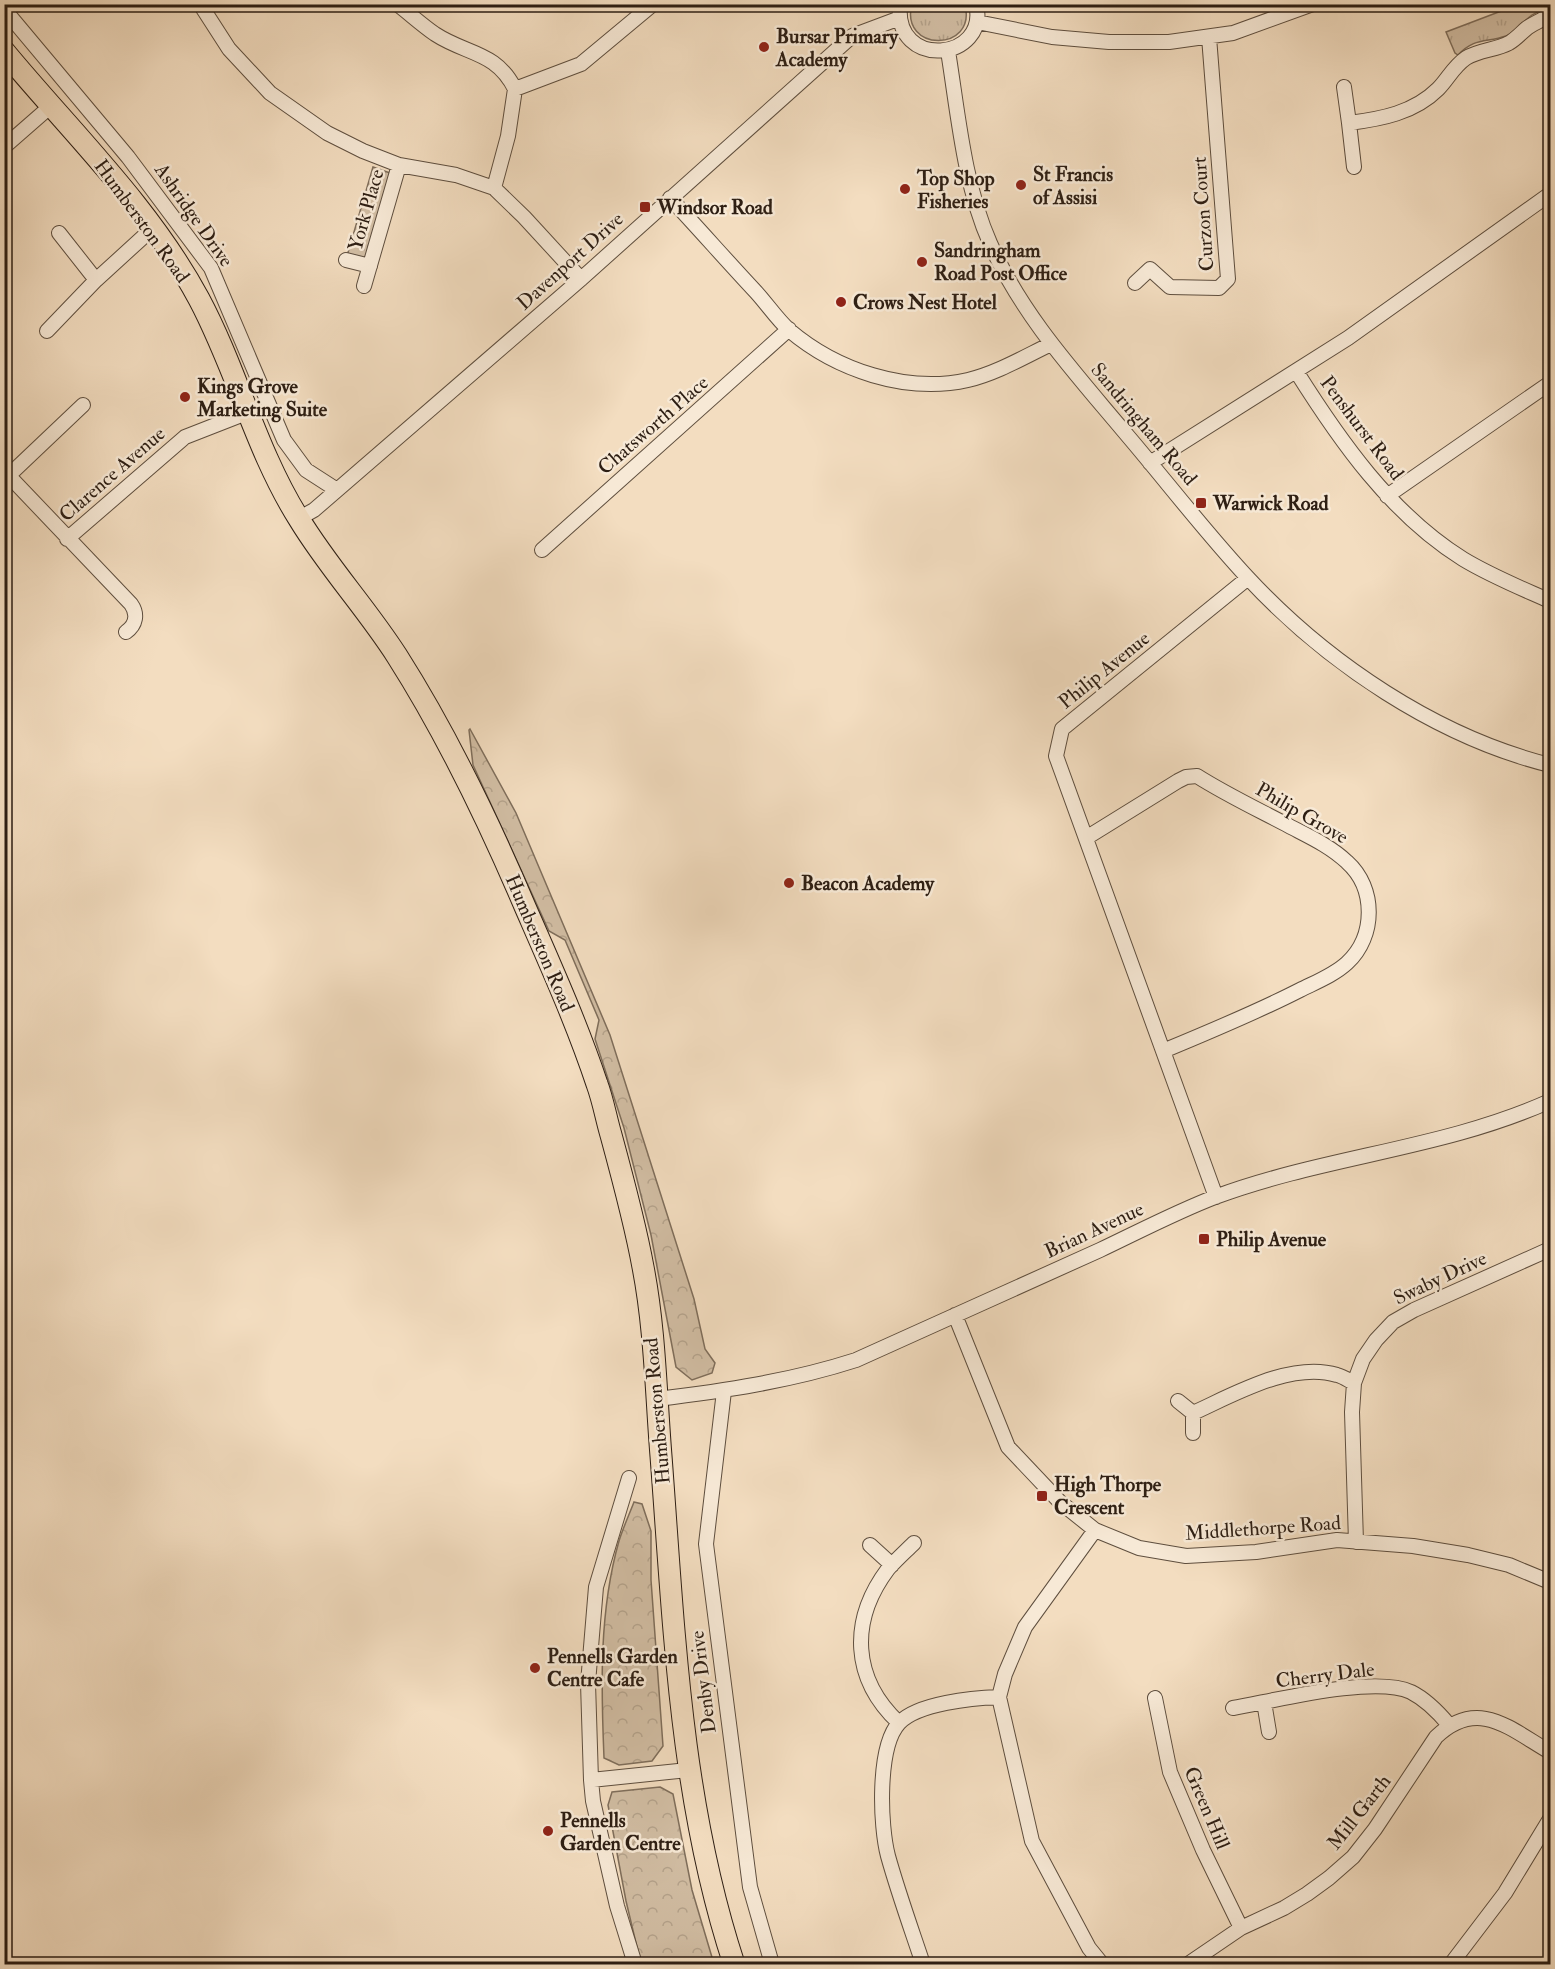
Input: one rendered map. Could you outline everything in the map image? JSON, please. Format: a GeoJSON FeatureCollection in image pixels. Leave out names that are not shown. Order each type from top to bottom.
{"type":"FeatureCollection","features":[{"type":"Feature","properties":{"kind":"main road","name":"Humberston Road"},"geometry":{"type":"LineString","coordinates":[[4,51],[52,105],[153,228],[198,297],[230,365],[270,463],[298,519],[396,654],[463,770],[490,824],[552,969],[597,1084],[629,1199],[645,1273],[688,1770],[719,1920],[734,1965]]}},
{"type":"Feature","properties":{"kind":"street"},"geometry":{"type":"LineString","coordinates":[[200,4],[229,49],[270,93],[327,133],[399,165],[456,175],[494,188],[541,234],[581,279]]}},
{"type":"Feature","properties":{"kind":"street"},"geometry":{"type":"LineString","coordinates":[[397,4],[436,35],[491,60],[508,74],[515,89],[510,125],[494,188]]}},
{"type":"Feature","properties":{"kind":"street"},"geometry":{"type":"LineString","coordinates":[[515,89],[581,64],[653,4]]}},
{"type":"Feature","properties":{"kind":"street"},"geometry":{"type":"LineString","coordinates":[[900,11],[904,31],[917,45],[922,49],[935,52],[948,51],[958,47],[973,32],[976,21],[976,4]]}},
{"type":"Feature","properties":{"kind":"street"},"geometry":{"type":"LineString","coordinates":[[976,21],[1052,37],[1109,42],[1169,42],[1233,33],[1313,4]]}},
{"type":"Feature","properties":{"kind":"street","name":"Ashridge Drive"},"geometry":{"type":"LineString","coordinates":[[4,9],[128,157],[211,268],[284,440],[306,470],[337,490]]}},
{"type":"Feature","properties":{"kind":"street","name":"Davenport Drive"},"geometry":{"type":"LineString","coordinates":[[298,519],[314,510],[581,279],[852,36],[900,11]]}},
{"type":"Feature","properties":{"kind":"street"},"geometry":{"type":"LineString","coordinates":[[1349,123],[1379,119],[1412,108],[1438,89],[1456,66],[1466,58],[1478,52],[1507,44],[1551,14]]}},
{"type":"Feature","properties":{"kind":"street","name":"Curzon Court"},"geometry":{"type":"LineString","coordinates":[[1135,283],[1150,269],[1170,286],[1219,288],[1228,279],[1209,37]]}},
{"type":"Feature","properties":{"kind":"street","name":"Sandringham Road"},"geometry":{"type":"LineString","coordinates":[[948,51],[970,179],[981,222],[998,260],[1016,293],[1051,344],[1150,463],[1248,578],[1307,634],[1366,680],[1432,719],[1502,750],[1551,765]]}},
{"type":"Feature","properties":{"kind":"street"},"geometry":{"type":"LineString","coordinates":[[1344,87],[1354,167]]}},
{"type":"Feature","properties":{"kind":"street"},"geometry":{"type":"LineString","coordinates":[[4,147],[52,105]]}},
{"type":"Feature","properties":{"kind":"street","name":"York Place"},"geometry":{"type":"LineString","coordinates":[[364,286],[399,165]]}},
{"type":"Feature","properties":{"kind":"street"},"geometry":{"type":"LineString","coordinates":[[1150,463],[1348,338],[1551,194]]}},
{"type":"Feature","properties":{"kind":"street"},"geometry":{"type":"LineString","coordinates":[[670,198],[789,329],[824,353],[857,371],[896,381],[935,384],[968,380],[999,370],[1051,344]]}},
{"type":"Feature","properties":{"kind":"street"},"geometry":{"type":"LineString","coordinates":[[47,331],[96,280],[153,228]]}},
{"type":"Feature","properties":{"kind":"street"},"geometry":{"type":"LineString","coordinates":[[59,233],[96,280]]}},
{"type":"Feature","properties":{"kind":"street","name":"York Place"},"geometry":{"type":"LineString","coordinates":[[346,260],[370,267]]}},
{"type":"Feature","properties":{"kind":"street","name":"Chatsworth Place"},"geometry":{"type":"LineString","coordinates":[[542,550],[789,329]]}},
{"type":"Feature","properties":{"kind":"street","name":"Penshurst Road"},"geometry":{"type":"LineString","coordinates":[[1296,371],[1346,446],[1388,496],[1438,540],[1463,558],[1499,579],[1551,601]]}},
{"type":"Feature","properties":{"kind":"street"},"geometry":{"type":"LineString","coordinates":[[1388,496],[1551,383]]}},
{"type":"Feature","properties":{"kind":"street"},"geometry":{"type":"LineString","coordinates":[[83,405],[7,478],[134,608],[135,619],[126,632]]}},
{"type":"Feature","properties":{"kind":"street","name":"Clarence Avenue"},"geometry":{"type":"LineString","coordinates":[[67,539],[185,437],[249,412]]}},
{"type":"Feature","properties":{"kind":"street","name":"Philip Avenue"},"geometry":{"type":"LineString","coordinates":[[1216,1197],[1056,756],[1062,729],[1248,578]]}},
{"type":"Feature","properties":{"kind":"street","name":"Philip Grove"},"geometry":{"type":"LineString","coordinates":[[1086,838],[1178,781],[1186,777],[1197,776],[1325,845],[1348,863],[1365,888],[1369,903],[1369,919],[1358,950],[1347,963],[1334,973],[1253,1014],[1163,1051]]}},
{"type":"Feature","properties":{"kind":"street","name":"Brian Avenue"},"geometry":{"type":"LineString","coordinates":[[657,1399],[724,1391],[827,1370],[955,1316],[1216,1197],[1284,1176],[1402,1148],[1517,1116],[1551,1101]]}},
{"type":"Feature","properties":{"kind":"street","name":"Swaby Drive"},"geometry":{"type":"LineString","coordinates":[[1356,1542],[1352,1412],[1354,1383],[1363,1359],[1376,1340],[1393,1322],[1414,1310],[1551,1249]]}},
{"type":"Feature","properties":{"kind":"street","name":"Middlethorpe Road"},"geometry":{"type":"LineString","coordinates":[[955,1316],[1008,1447],[1060,1502],[1095,1530],[1139,1548],[1186,1556],[1256,1552],[1337,1540],[1413,1546],[1468,1555],[1509,1565],[1550,1581]]}},
{"type":"Feature","properties":{"kind":"street"},"geometry":{"type":"LineString","coordinates":[[1193,1413],[1272,1379],[1294,1374],[1317,1372],[1336,1374],[1354,1383]]}},
{"type":"Feature","properties":{"kind":"street","name":"Denby Drive"},"geometry":{"type":"LineString","coordinates":[[724,1391],[706,1544],[750,1887],[772,1965]]}},
{"type":"Feature","properties":{"kind":"street"},"geometry":{"type":"LineString","coordinates":[[1178,1401],[1193,1413]]}},
{"type":"Feature","properties":{"kind":"street"},"geometry":{"type":"LineString","coordinates":[[1193,1413],[1193,1433]]}},
{"type":"Feature","properties":{"kind":"street"},"geometry":{"type":"LineString","coordinates":[[629,1478],[596,1587],[588,1683],[593,1800],[617,1906],[635,1965]]}},
{"type":"Feature","properties":{"kind":"street"},"geometry":{"type":"LineString","coordinates":[[1095,1530],[1025,1627],[1005,1674],[999,1697],[1032,1841],[1089,1948],[1102,1965]]}},
{"type":"Feature","properties":{"kind":"street"},"geometry":{"type":"LineString","coordinates":[[899,1723],[873,1693],[864,1670],[860,1642],[869,1602],[892,1565],[914,1543]]}},
{"type":"Feature","properties":{"kind":"street"},"geometry":{"type":"LineString","coordinates":[[870,1545],[892,1565]]}},
{"type":"Feature","properties":{"kind":"street","name":"Cherry Dale"},"geometry":{"type":"LineString","coordinates":[[1233,1708],[1371,1685],[1410,1692],[1428,1704],[1449,1725]]}},
{"type":"Feature","properties":{"kind":"street"},"geometry":{"type":"LineString","coordinates":[[923,1965],[887,1854],[882,1776],[886,1748],[899,1723],[920,1711],[944,1703],[999,1697]]}},
{"type":"Feature","properties":{"kind":"street","name":"Green Hill"},"geometry":{"type":"LineString","coordinates":[[1155,1698],[1170,1772],[1203,1850],[1241,1928]]}},
{"type":"Feature","properties":{"kind":"street","name":"Cherry Dale"},"geometry":{"type":"LineString","coordinates":[[1264,1702],[1269,1731]]}},
{"type":"Feature","properties":{"kind":"street"},"geometry":{"type":"LineString","coordinates":[[1449,1725],[1468,1718],[1490,1718],[1551,1752]]}},
{"type":"Feature","properties":{"kind":"street","name":"Mill Garth"},"geometry":{"type":"LineString","coordinates":[[1188,1965],[1241,1928],[1284,1908],[1307,1894],[1353,1857],[1375,1829],[1436,1737],[1449,1725]]}},
{"type":"Feature","properties":{"kind":"street"},"geometry":{"type":"LineString","coordinates":[[591,1780],[688,1770]]}},
{"type":"Feature","properties":{"kind":"street"},"geometry":{"type":"LineString","coordinates":[[1451,1965],[1505,1893],[1551,1819]]}},
{"type":"Feature","properties":{"kind":"green space"},"geometry":{"type":"Polygon","coordinates":[[[912,4],[965,5],[966,21],[960,32],[950,38],[938,40],[926,38],[916,31],[911,20],[912,4]]]}},
{"type":"Feature","properties":{"kind":"green space"},"geometry":{"type":"Polygon","coordinates":[[[1517,5],[1547,5],[1510,34],[1475,43],[1458,55],[1455,53],[1446,32],[1517,5]]]}},
{"type":"Feature","properties":{"kind":"green space"},"geometry":{"type":"Polygon","coordinates":[[[373,167],[393,174],[368,261],[347,256],[373,167]]]}},
{"type":"Feature","properties":{"kind":"green space"},"geometry":{"type":"Polygon","coordinates":[[[470,729],[516,813],[610,1035],[694,1299],[705,1349],[715,1363],[712,1373],[692,1380],[676,1367],[651,1235],[624,1128],[595,1039],[599,1020],[565,940],[549,931],[473,765],[470,729]]]}},
{"type":"Feature","properties":{"kind":"green space"},"geometry":{"type":"Polygon","coordinates":[[[634,1502],[642,1504],[651,1531],[651,1580],[663,1746],[652,1761],[619,1765],[604,1758],[603,1649],[612,1567],[634,1502]]]}},
{"type":"Feature","properties":{"kind":"green space"},"geometry":{"type":"Polygon","coordinates":[[[660,1787],[673,1794],[692,1890],[714,1964],[641,1964],[626,1901],[608,1805],[612,1792],[660,1787]]]}},
{"type":"Feature","properties":{"kind":"place","name":"Bursar Primary Academy"},"geometry":{"type":"Point","coordinates":[764,47]}},
{"type":"Feature","properties":{"kind":"place","name":"St Francis of Assisi"},"geometry":{"type":"Point","coordinates":[1021,185]}},
{"type":"Feature","properties":{"kind":"place","name":"Top Shop Fisheries"},"geometry":{"type":"Point","coordinates":[905,189]}},
{"type":"Feature","properties":{"kind":"place","name":"Windsor Road"},"geometry":{"type":"Point","coordinates":[645,207]}},
{"type":"Feature","properties":{"kind":"place","name":"Sandringham Road Post Office"},"geometry":{"type":"Point","coordinates":[922,262]}},
{"type":"Feature","properties":{"kind":"place","name":"Crows Nest Hotel"},"geometry":{"type":"Point","coordinates":[841,302]}},
{"type":"Feature","properties":{"kind":"place","name":"Kings Grove Marketing Suite"},"geometry":{"type":"Point","coordinates":[185,397]}},
{"type":"Feature","properties":{"kind":"place","name":"Warwick Road"},"geometry":{"type":"Point","coordinates":[1201,503]}},
{"type":"Feature","properties":{"kind":"place","name":"Beacon Academy"},"geometry":{"type":"Point","coordinates":[789,883]}},
{"type":"Feature","properties":{"kind":"place","name":"Philip Avenue"},"geometry":{"type":"Point","coordinates":[1204,1239]}},
{"type":"Feature","properties":{"kind":"place","name":"High Thorpe Crescent"},"geometry":{"type":"Point","coordinates":[1042,1496]}},
{"type":"Feature","properties":{"kind":"place","name":"Pennells Garden Centre Cafe"},"geometry":{"type":"Point","coordinates":[535,1668]}},
{"type":"Feature","properties":{"kind":"place","name":"Pennells Garden Centre"},"geometry":{"type":"Point","coordinates":[548,1831]}}]}
